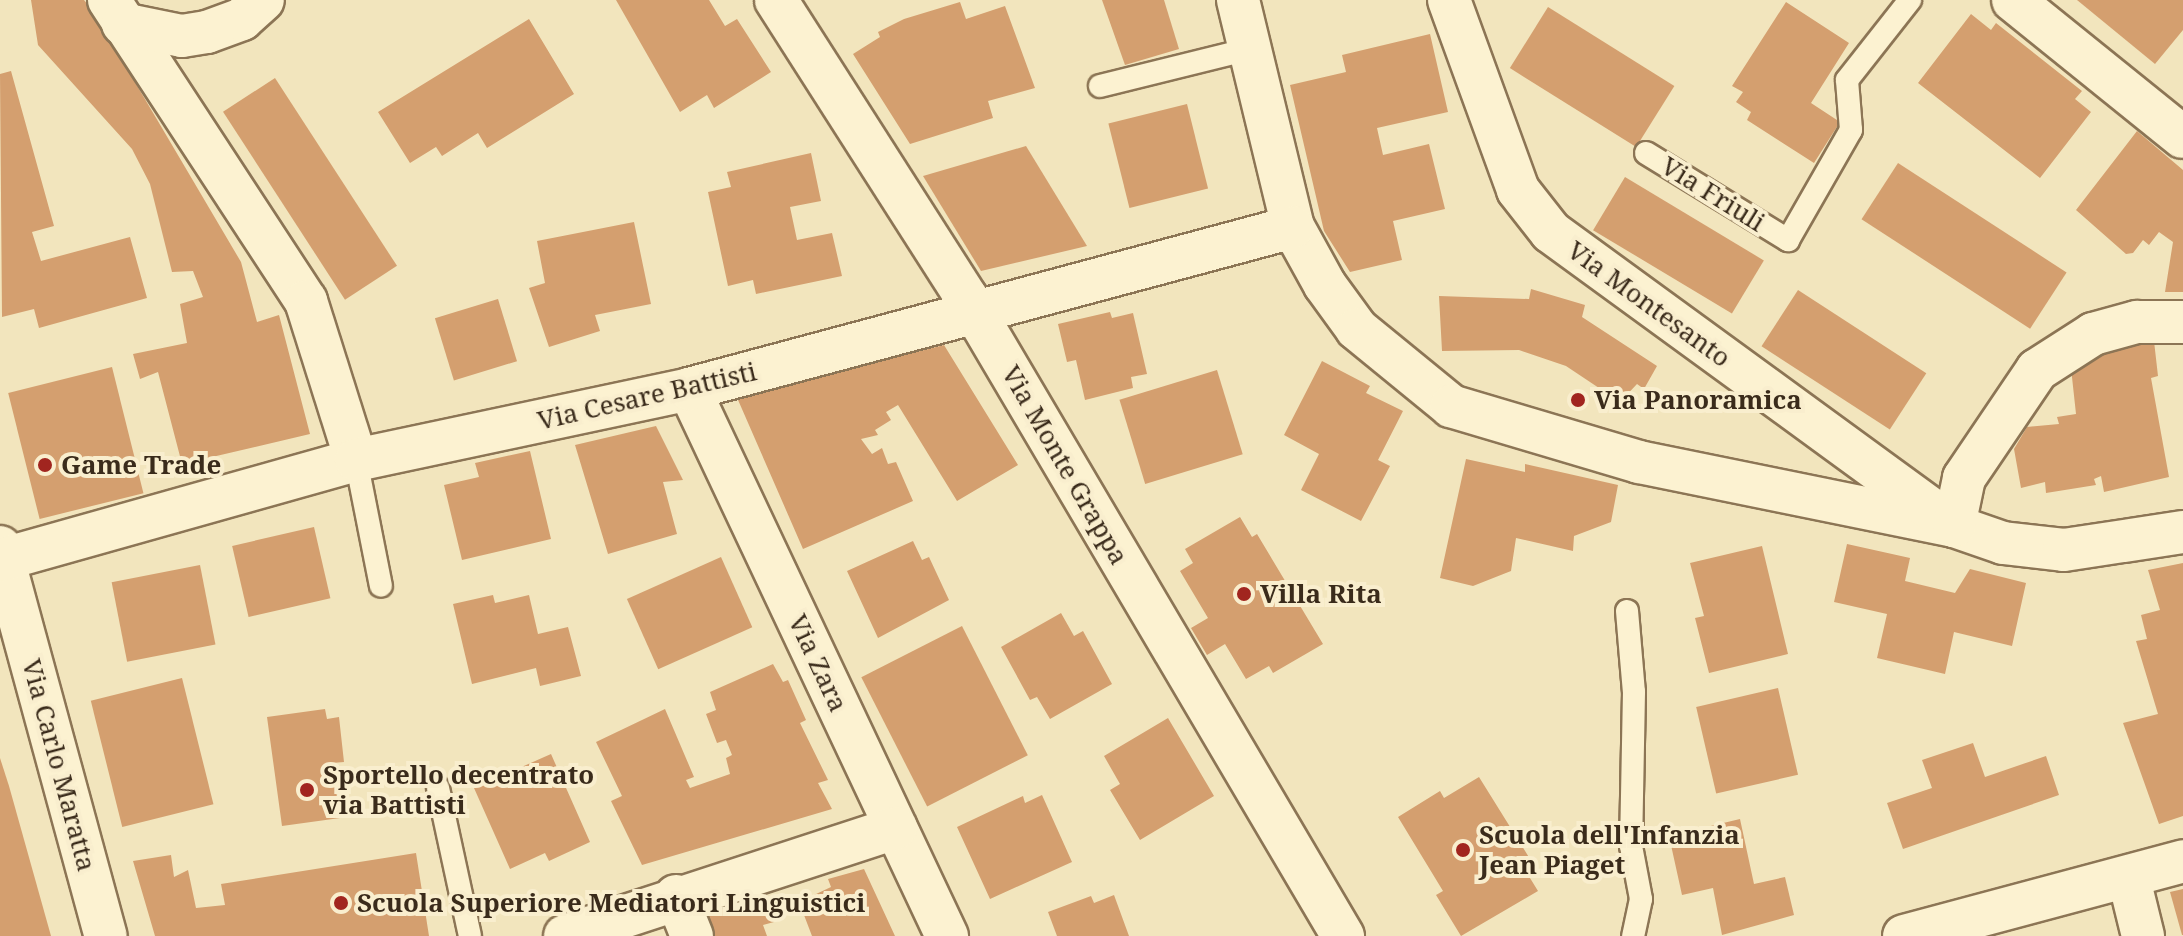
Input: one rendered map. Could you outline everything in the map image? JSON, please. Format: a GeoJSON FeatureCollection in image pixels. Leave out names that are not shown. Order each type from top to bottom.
{"type":"FeatureCollection","features":[{"type":"Feature","properties":{"kind":"street"},"geometry":{"type":"LineString","coordinates":[[116,12],[150,33],[195,34],[242,19],[263,0]]}},
{"type":"Feature","properties":{"kind":"street","name":"Via Monte Grappa"},"geometry":{"type":"LineString","coordinates":[[776,0],[975,312],[1343,936]]}},
{"type":"Feature","properties":{"kind":"street"},"geometry":{"type":"LineString","coordinates":[[1238,0],[1293,227],[1325,285],[1357,329],[1451,406],[1639,462],[1954,526],[2003,543],[2064,550],[2183,532]]}},
{"type":"Feature","properties":{"kind":"street","name":"Via Montesanto"},"geometry":{"type":"LineString","coordinates":[[1449,0],[1518,190],[1551,232],[1954,526]]}},
{"type":"Feature","properties":{"kind":"street"},"geometry":{"type":"LineString","coordinates":[[2013,0],[2183,137]]}},
{"type":"Feature","properties":{"kind":"street"},"geometry":{"type":"LineString","coordinates":[[116,12],[306,301],[356,460]]}},
{"type":"Feature","properties":{"kind":"street","name":"Via Cesare Battisti"},"geometry":{"type":"LineString","coordinates":[[1,555],[356,460],[689,389],[1293,227]]}},
{"type":"Feature","properties":{"kind":"street"},"geometry":{"type":"LineString","coordinates":[[1954,526],[1964,478],[2037,370],[2093,334],[2137,322],[2183,322]]}},
{"type":"Feature","properties":{"kind":"street","name":"Via Zara"},"geometry":{"type":"LineString","coordinates":[[689,389],[947,936]]}},
{"type":"Feature","properties":{"kind":"street","name":"Via Carlo Maratta"},"geometry":{"type":"LineString","coordinates":[[1,555],[106,936]]}},
{"type":"Feature","properties":{"kind":"street"},"geometry":{"type":"LineString","coordinates":[[565,936],[676,896],[896,828]]}},
{"type":"Feature","properties":{"kind":"street"},"geometry":{"type":"LineString","coordinates":[[1904,936],[2129,879],[2183,861]]}},
{"type":"Feature","properties":{"kind":"street"},"geometry":{"type":"LineString","coordinates":[[2129,879],[2143,936]]}},
{"type":"Feature","properties":{"kind":"street"},"geometry":{"type":"LineString","coordinates":[[676,896],[692,936]]}},
{"type":"Feature","properties":{"kind":"lane","name":"Via Friuli"},"geometry":{"type":"LineString","coordinates":[[1646,153],[1788,240],[1851,130],[1847,80],[1910,0]]}},
{"type":"Feature","properties":{"kind":"lane"},"geometry":{"type":"LineString","coordinates":[[1100,86],[1249,49]]}},
{"type":"Feature","properties":{"kind":"lane"},"geometry":{"type":"LineString","coordinates":[[356,460],[381,586]]}},
{"type":"Feature","properties":{"kind":"lane"},"geometry":{"type":"LineString","coordinates":[[1627,611],[1634,692],[1631,846],[1641,899],[1633,936]]}},
{"type":"Feature","properties":{"kind":"lane"},"geometry":{"type":"LineString","coordinates":[[438,788],[470,936]]}},
{"type":"Feature","properties":{"kind":"building"},"geometry":{"type":"Polygon","coordinates":[[[31,0],[84,0],[93,11],[241,262],[257,322],[279,315],[310,434],[182,464],[158,372],[140,379],[133,354],[187,343],[180,304],[203,297],[193,271],[172,272],[150,184],[132,149],[38,45],[31,0]]]}},
{"type":"Feature","properties":{"kind":"building"},"geometry":{"type":"Polygon","coordinates":[[[616,0],[709,0],[725,26],[737,19],[771,72],[714,108],[707,95],[680,112],[616,0]]]}},
{"type":"Feature","properties":{"kind":"building"},"geometry":{"type":"Polygon","coordinates":[[[1102,0],[1164,0],[1179,49],[1125,65],[1102,0]]]}},
{"type":"Feature","properties":{"kind":"building"},"geometry":{"type":"Polygon","coordinates":[[[2077,0],[2183,0],[2183,30],[2155,64],[2077,0]]]}},
{"type":"Feature","properties":{"kind":"building"},"geometry":{"type":"Polygon","coordinates":[[[960,2],[966,19],[1005,6],[1035,88],[988,101],[993,118],[910,144],[853,54],[880,37],[878,32],[904,19],[960,2]]]}},
{"type":"Feature","properties":{"kind":"building"},"geometry":{"type":"Polygon","coordinates":[[[1786,2],[1849,43],[1811,103],[1840,122],[1814,163],[1747,120],[1751,112],[1736,102],[1743,92],[1732,86],[1786,2]]]}},
{"type":"Feature","properties":{"kind":"building"},"geometry":{"type":"Polygon","coordinates":[[[1548,7],[1674,86],[1636,147],[1510,68],[1548,7]]]}},
{"type":"Feature","properties":{"kind":"building"},"geometry":{"type":"Polygon","coordinates":[[[1971,14],[1991,30],[1996,23],[2082,91],[2075,99],[2091,112],[2040,178],[1918,83],[1971,14]]]}},
{"type":"Feature","properties":{"kind":"building"},"geometry":{"type":"Polygon","coordinates":[[[529,19],[574,94],[487,148],[478,133],[442,156],[436,147],[410,163],[378,112],[529,19]]]}},
{"type":"Feature","properties":{"kind":"building"},"geometry":{"type":"Polygon","coordinates":[[[1430,34],[1448,112],[1377,128],[1383,155],[1429,144],[1445,209],[1393,221],[1402,260],[1350,272],[1324,231],[1290,85],[1346,72],[1342,55],[1430,34]]]}},
{"type":"Feature","properties":{"kind":"building"},"geometry":{"type":"Polygon","coordinates":[[[11,71],[54,226],[32,232],[41,261],[130,237],[147,298],[39,328],[34,309],[2,317],[0,74],[11,71]]]}},
{"type":"Feature","properties":{"kind":"building"},"geometry":{"type":"Polygon","coordinates":[[[275,78],[397,266],[345,300],[223,112],[275,78]]]}},
{"type":"Feature","properties":{"kind":"building"},"geometry":{"type":"Polygon","coordinates":[[[1187,104],[1208,188],[1129,208],[1108,124],[1187,104]]]}},
{"type":"Feature","properties":{"kind":"building"},"geometry":{"type":"Polygon","coordinates":[[[2137,131],[2183,170],[2183,292],[2165,292],[2173,242],[2159,232],[2149,245],[2143,240],[2133,253],[2126,254],[2076,210],[2137,131]]]}},
{"type":"Feature","properties":{"kind":"building"},"geometry":{"type":"Polygon","coordinates":[[[1026,146],[1087,246],[981,271],[923,176],[1026,146]]]}},
{"type":"Feature","properties":{"kind":"building"},"geometry":{"type":"Polygon","coordinates":[[[811,153],[821,201],[790,207],[797,240],[832,233],[842,276],[756,294],[753,280],[728,286],[708,192],[731,187],[727,172],[811,153]]]}},
{"type":"Feature","properties":{"kind":"building"},"geometry":{"type":"Polygon","coordinates":[[[1898,163],[2067,272],[2030,329],[1862,219],[1898,163]]]}},
{"type":"Feature","properties":{"kind":"building"},"geometry":{"type":"Polygon","coordinates":[[[1625,177],[1764,260],[1732,314],[1593,230],[1625,177]]]}},
{"type":"Feature","properties":{"kind":"building"},"geometry":{"type":"Polygon","coordinates":[[[634,222],[651,304],[595,315],[600,331],[549,347],[529,288],[545,283],[537,241],[634,222]]]}},
{"type":"Feature","properties":{"kind":"building"},"geometry":{"type":"Polygon","coordinates":[[[1531,289],[1585,305],[1582,317],[1657,366],[1644,389],[1637,384],[1620,402],[1566,366],[1519,350],[1442,351],[1439,296],[1529,299],[1531,289]]]}},
{"type":"Feature","properties":{"kind":"building"},"geometry":{"type":"Polygon","coordinates":[[[1798,290],[1926,373],[1890,430],[1762,346],[1798,290]]]}},
{"type":"Feature","properties":{"kind":"building"},"geometry":{"type":"Polygon","coordinates":[[[498,299],[517,361],[454,380],[435,318],[498,299]]]}},
{"type":"Feature","properties":{"kind":"building"},"geometry":{"type":"Polygon","coordinates":[[[1110,312],[1112,318],[1133,313],[1147,374],[1131,377],[1133,388],[1085,400],[1076,360],[1067,362],[1058,324],[1110,312]]]}},
{"type":"Feature","properties":{"kind":"building"},"geometry":{"type":"Polygon","coordinates":[[[2154,341],[2158,376],[2151,378],[2169,477],[2104,492],[2101,476],[2094,479],[2096,485],[2046,493],[2045,482],[2021,488],[2014,449],[2027,427],[2059,424],[2057,417],[2076,414],[2071,368],[2094,349],[2154,341]]]}},
{"type":"Feature","properties":{"kind":"building"},"geometry":{"type":"Polygon","coordinates":[[[944,345],[1018,465],[957,501],[898,405],[886,412],[891,420],[875,430],[878,435],[861,439],[872,454],[882,448],[888,464],[896,462],[913,501],[803,549],[735,393],[855,357],[857,367],[944,345]]]}},
{"type":"Feature","properties":{"kind":"building"},"geometry":{"type":"Polygon","coordinates":[[[1322,361],[1370,386],[1366,393],[1403,411],[1378,460],[1390,466],[1361,521],[1301,490],[1319,454],[1284,435],[1322,361]]]}},
{"type":"Feature","properties":{"kind":"building"},"geometry":{"type":"Polygon","coordinates":[[[112,367],[143,493],[40,519],[8,393],[112,367]]]}},
{"type":"Feature","properties":{"kind":"building"},"geometry":{"type":"Polygon","coordinates":[[[1217,370],[1243,454],[1145,484],[1119,400],[1217,370]]]}},
{"type":"Feature","properties":{"kind":"building"},"geometry":{"type":"Polygon","coordinates":[[[656,426],[683,480],[663,482],[677,534],[608,554],[575,445],[656,426]]]}},
{"type":"Feature","properties":{"kind":"building"},"geometry":{"type":"Polygon","coordinates":[[[530,451],[551,539],[462,560],[444,485],[479,477],[475,463],[530,451]]]}},
{"type":"Feature","properties":{"kind":"building"},"geometry":{"type":"Polygon","coordinates":[[[1466,459],[1525,472],[1525,464],[1618,485],[1611,522],[1574,536],[1573,551],[1516,538],[1511,571],[1473,586],[1440,578],[1466,459]]]}},
{"type":"Feature","properties":{"kind":"building","name":"Villa Rita"},"geometry":{"type":"Polygon","coordinates":[[[1240,517],[1252,537],[1257,534],[1323,644],[1273,673],[1269,666],[1246,679],[1225,644],[1207,655],[1191,628],[1208,618],[1180,571],[1193,563],[1185,549],[1240,517]]]}},
{"type":"Feature","properties":{"kind":"building"},"geometry":{"type":"Polygon","coordinates":[[[314,527],[330,598],[249,617],[232,546],[314,527]]]}},
{"type":"Feature","properties":{"kind":"building"},"geometry":{"type":"Polygon","coordinates":[[[913,541],[922,560],[929,557],[949,600],[878,638],[847,571],[913,541]]]}},
{"type":"Feature","properties":{"kind":"building"},"geometry":{"type":"Polygon","coordinates":[[[1847,544],[1910,558],[1905,581],[1955,593],[1970,569],[2026,583],[2012,646],[1954,632],[1945,674],[1877,658],[1887,614],[1834,602],[1847,544]]]}},
{"type":"Feature","properties":{"kind":"building"},"geometry":{"type":"Polygon","coordinates":[[[1762,546],[1788,654],[1709,673],[1695,618],[1704,616],[1690,563],[1762,546]]]}},
{"type":"Feature","properties":{"kind":"building"},"geometry":{"type":"Polygon","coordinates":[[[721,557],[752,627],[658,669],[627,599],[721,557]]]}},
{"type":"Feature","properties":{"kind":"building"},"geometry":{"type":"Polygon","coordinates":[[[2183,563],[2183,816],[2159,824],[2123,723],[2158,714],[2136,641],[2147,639],[2141,615],[2160,610],[2148,570],[2183,563]]]}},
{"type":"Feature","properties":{"kind":"building"},"geometry":{"type":"Polygon","coordinates":[[[200,565],[215,645],[127,662],[112,582],[200,565]]]}},
{"type":"Feature","properties":{"kind":"building"},"geometry":{"type":"Polygon","coordinates":[[[493,595],[495,603],[529,595],[538,634],[568,627],[581,676],[540,686],[536,668],[472,684],[453,604],[493,595]]]}},
{"type":"Feature","properties":{"kind":"building"},"geometry":{"type":"Polygon","coordinates":[[[1061,613],[1074,636],[1083,631],[1112,684],[1050,719],[1037,697],[1030,700],[1001,647],[1061,613]]]}},
{"type":"Feature","properties":{"kind":"building"},"geometry":{"type":"Polygon","coordinates":[[[962,626],[1028,755],[927,806],[861,677],[962,626]]]}},
{"type":"Feature","properties":{"kind":"building"},"geometry":{"type":"Polygon","coordinates":[[[773,664],[783,682],[788,680],[806,720],[800,723],[828,780],[818,783],[832,809],[642,865],[611,801],[622,796],[596,742],[665,709],[694,777],[686,780],[690,788],[730,774],[726,758],[732,755],[726,740],[717,743],[706,714],[716,710],[710,692],[773,664]]]}},
{"type":"Feature","properties":{"kind":"building"},"geometry":{"type":"Polygon","coordinates":[[[182,678],[213,804],[122,827],[91,701],[182,678]]]}},
{"type":"Feature","properties":{"kind":"building"},"geometry":{"type":"Polygon","coordinates":[[[1778,688],[1798,775],[1716,794],[1696,707],[1778,688]]]}},
{"type":"Feature","properties":{"kind":"building","name":"Sportello decentrato via Battisti"},"geometry":{"type":"Polygon","coordinates":[[[325,709],[327,719],[339,717],[344,762],[332,763],[340,818],[282,826],[267,717],[325,709]]]}},
{"type":"Feature","properties":{"kind":"building"},"geometry":{"type":"Polygon","coordinates":[[[1168,718],[1214,796],[1140,840],[1110,790],[1120,784],[1104,756],[1168,718]]]}},
{"type":"Feature","properties":{"kind":"building"},"geometry":{"type":"Polygon","coordinates":[[[1973,743],[1985,777],[2046,756],[2059,795],[1903,849],[1887,803],[1932,788],[1922,760],[1973,743]]]}},
{"type":"Feature","properties":{"kind":"building"},"geometry":{"type":"Polygon","coordinates":[[[551,754],[590,842],[549,861],[545,853],[510,869],[474,788],[551,754]]]}},
{"type":"Feature","properties":{"kind":"building"},"geometry":{"type":"Polygon","coordinates":[[[0,758],[9,786],[51,936],[0,936],[0,758]]]}},
{"type":"Feature","properties":{"kind":"building"},"geometry":{"type":"Polygon","coordinates":[[[1479,777],[1530,859],[1522,865],[1538,891],[1461,936],[1436,895],[1443,891],[1398,817],[1440,791],[1444,798],[1479,777]]]}},
{"type":"Feature","properties":{"kind":"building"},"geometry":{"type":"Polygon","coordinates":[[[1042,795],[1072,862],[990,899],[957,827],[1023,796],[1025,803],[1042,795]]]}},
{"type":"Feature","properties":{"kind":"building"},"geometry":{"type":"Polygon","coordinates":[[[1740,819],[1754,884],[1785,877],[1794,915],[1722,935],[1713,888],[1682,895],[1669,836],[1740,819]]]}},
{"type":"Feature","properties":{"kind":"building"},"geometry":{"type":"Polygon","coordinates":[[[416,853],[429,936],[155,936],[133,861],[171,855],[174,877],[188,870],[196,908],[225,905],[221,884],[416,853]]]}},
{"type":"Feature","properties":{"kind":"building"},"geometry":{"type":"Polygon","coordinates":[[[864,869],[895,936],[812,936],[799,902],[831,887],[828,879],[864,869]]]}},
{"type":"Feature","properties":{"kind":"building"},"geometry":{"type":"Polygon","coordinates":[[[2183,889],[2183,935],[2182,935],[2170,892],[2183,889]]]}},
{"type":"Feature","properties":{"kind":"building"},"geometry":{"type":"Polygon","coordinates":[[[764,892],[774,922],[763,925],[767,936],[712,936],[704,913],[764,892]]]}},
{"type":"Feature","properties":{"kind":"building"},"geometry":{"type":"Polygon","coordinates":[[[1114,895],[1129,936],[1057,936],[1048,912],[1091,896],[1094,903],[1114,895]]]}},
{"type":"Feature","properties":{"kind":"place","name":"Via Panoramica"},"geometry":{"type":"Point","coordinates":[1578,400]}},
{"type":"Feature","properties":{"kind":"place","name":"Game Trade"},"geometry":{"type":"Point","coordinates":[45,465]}},
{"type":"Feature","properties":{"kind":"place","name":"Villa Rita"},"geometry":{"type":"Point","coordinates":[1244,594]}},
{"type":"Feature","properties":{"kind":"place","name":"Sportello decentrato via Battisti"},"geometry":{"type":"Point","coordinates":[307,790]}},
{"type":"Feature","properties":{"kind":"place","name":"Scuola dell'Infanzia Jean Piaget"},"geometry":{"type":"Point","coordinates":[1463,850]}},
{"type":"Feature","properties":{"kind":"place","name":"Scuola Superiore Mediatori Linguistici"},"geometry":{"type":"Point","coordinates":[341,903]}}]}
